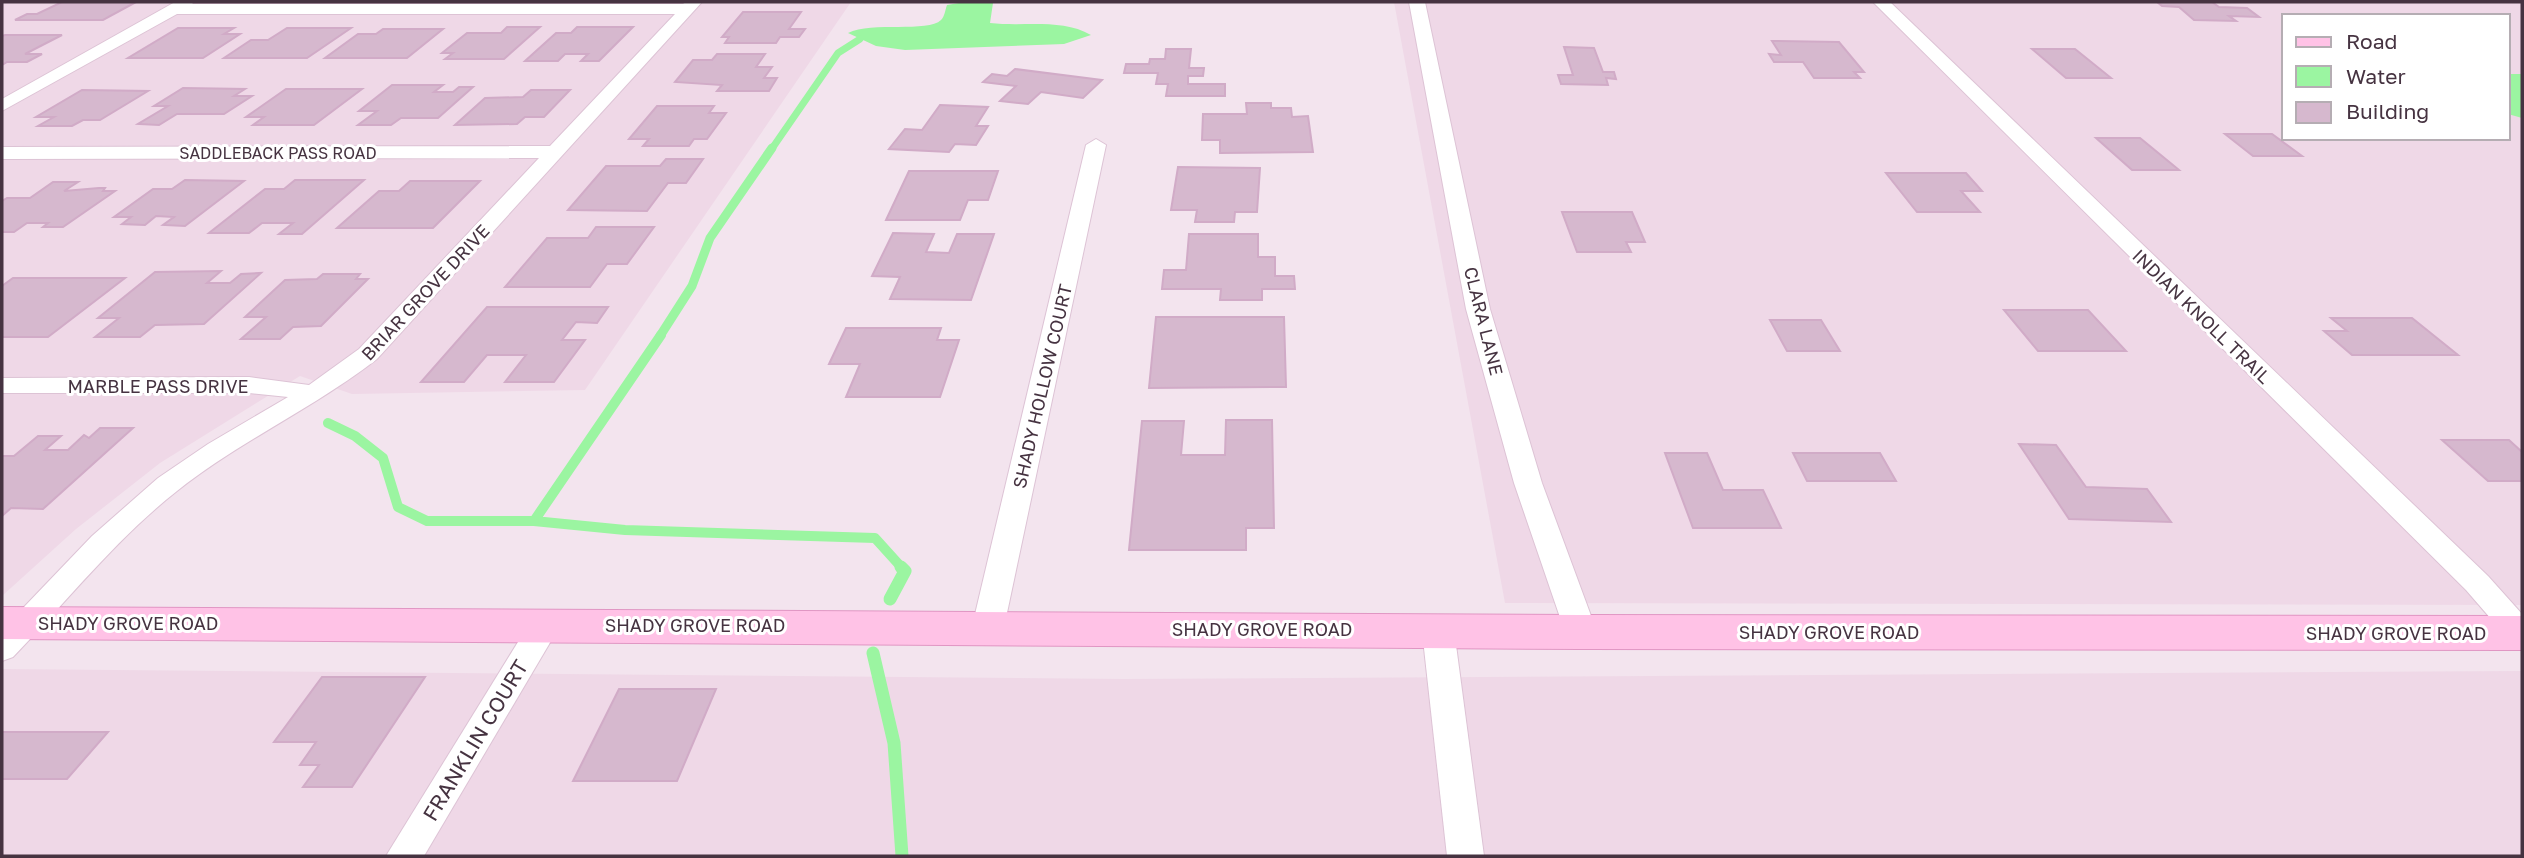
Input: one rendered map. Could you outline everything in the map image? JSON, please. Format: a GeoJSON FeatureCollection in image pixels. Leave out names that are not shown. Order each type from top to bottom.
{"type":"FeatureCollection","features":[{"type":"Feature","properties":{"kind":"street","name":"CLARA LANE"},"geometry":{"type":"LineString","coordinates":[[1417,2],[1479,309],[1528,483],[1581,632]]}},
{"type":"Feature","properties":{"kind":"street","name":"INDIAN KNOLL TRAIL"},"geometry":{"type":"LineString","coordinates":[[1881,2],[2477,583],[2522,633]]}},
{"type":"Feature","properties":{"kind":"street"},"geometry":{"type":"LineString","coordinates":[[2,106],[179,6],[691,5]]}},
{"type":"Feature","properties":{"kind":"street","name":"BRIAR GROVE DRIVE"},"geometry":{"type":"LineString","coordinates":[[10,632],[166,486],[206,456],[315,393],[368,354],[691,5]]}},
{"type":"Feature","properties":{"kind":"street","name":"SHADY HOLLOW COURT"},"geometry":{"type":"LineString","coordinates":[[988,627],[1096,145]]}},
{"type":"Feature","properties":{"kind":"street","name":"SADDLEBACK PASS ROAD"},"geometry":{"type":"LineString","coordinates":[[2,153],[553,152]]}},
{"type":"Feature","properties":{"kind":"street","name":"MARBLE PASS DRIVE"},"geometry":{"type":"LineString","coordinates":[[2,385],[249,385],[315,393]]}},
{"type":"Feature","properties":{"kind":"street","name":"SHADY GROVE ROAD"},"geometry":{"type":"LineString","coordinates":[[10,632],[545,624],[1581,632],[2522,633]]}},
{"type":"Feature","properties":{"kind":"street","name":"FRANKLIN COURT"},"geometry":{"type":"LineString","coordinates":[[404,856],[545,624]]}},
{"type":"Feature","properties":{"kind":"street"},"geometry":{"type":"LineString","coordinates":[[1438,630],[1466,856]]}},
{"type":"Feature","properties":{"kind":"shaded area"},"geometry":{"type":"Polygon","coordinates":[[[2,2],[851,2],[585,390],[352,394],[300,376],[160,463],[76,529],[2,596],[2,2]]]}},
{"type":"Feature","properties":{"kind":"shaded area"},"geometry":{"type":"Polygon","coordinates":[[[1394,2],[2522,2],[2522,605],[1505,603],[1394,2]]]}},
{"type":"Feature","properties":{"kind":"shaded area"},"geometry":{"type":"Polygon","coordinates":[[[2,669],[1124,679],[2522,671],[2522,856],[2,856],[2,669]]]}},
{"type":"Feature","properties":{"kind":"water"},"geometry":{"type":"Polygon","coordinates":[[[965,2],[993,3],[990,23],[1055,25],[1091,35],[1064,44],[905,50],[876,46],[848,33],[871,28],[934,24],[941,20],[947,5],[965,2]]]}},
{"type":"Feature","properties":{"kind":"water"},"geometry":{"type":"Polygon","coordinates":[[[2510,74],[2522,74],[2522,118],[2510,115],[2510,74]]]}},
{"type":"Feature","properties":{"kind":"building"},"geometry":{"type":"Polygon","coordinates":[[[62,2],[136,2],[103,20],[15,20],[27,14],[37,14],[62,2]]]}},
{"type":"Feature","properties":{"kind":"building"},"geometry":{"type":"Polygon","coordinates":[[[2157,2],[2212,2],[2219,7],[2247,8],[2259,17],[2229,16],[2236,21],[2194,20],[2179,7],[2162,6],[2157,2]]]}},
{"type":"Feature","properties":{"kind":"building"},"geometry":{"type":"Polygon","coordinates":[[[743,12],[801,12],[789,29],[805,29],[799,37],[780,37],[776,43],[725,43],[729,37],[722,37],[743,12]]]}},
{"type":"Feature","properties":{"kind":"building"},"geometry":{"type":"Polygon","coordinates":[[[507,27],[540,27],[504,59],[445,59],[453,53],[442,53],[467,33],[501,33],[507,27]]]}},
{"type":"Feature","properties":{"kind":"building"},"geometry":{"type":"Polygon","coordinates":[[[577,27],[633,27],[599,61],[581,61],[588,54],[565,54],[558,61],[525,61],[556,33],[571,33],[577,27]]]}},
{"type":"Feature","properties":{"kind":"building"},"geometry":{"type":"Polygon","coordinates":[[[178,28],[234,28],[224,34],[240,34],[203,58],[128,58],[178,28]]]}},
{"type":"Feature","properties":{"kind":"building"},"geometry":{"type":"Polygon","coordinates":[[[287,28],[351,28],[307,58],[224,58],[251,40],[268,40],[287,28]]]}},
{"type":"Feature","properties":{"kind":"building"},"geometry":{"type":"Polygon","coordinates":[[[383,29],[443,29],[407,58],[325,58],[358,34],[376,34],[383,29]]]}},
{"type":"Feature","properties":{"kind":"building"},"geometry":{"type":"Polygon","coordinates":[[[62,35],[25,54],[42,54],[27,62],[7,62],[2,65],[2,36],[62,35]]]}},
{"type":"Feature","properties":{"kind":"building"},"geometry":{"type":"Polygon","coordinates":[[[1772,41],[1839,42],[1864,72],[1854,72],[1860,78],[1814,78],[1803,62],[1774,62],[1769,54],[1781,55],[1772,41]]]}},
{"type":"Feature","properties":{"kind":"building"},"geometry":{"type":"Polygon","coordinates":[[[1564,47],[1594,48],[1603,72],[1614,72],[1616,79],[1606,78],[1608,85],[1561,84],[1558,75],[1573,75],[1564,47]]]}},
{"type":"Feature","properties":{"kind":"building"},"geometry":{"type":"Polygon","coordinates":[[[1166,49],[1191,49],[1189,68],[1204,68],[1203,76],[1188,76],[1188,84],[1225,84],[1225,96],[1166,96],[1168,84],[1156,84],[1158,73],[1124,73],[1126,64],[1149,64],[1150,59],[1165,59],[1166,49]]]}},
{"type":"Feature","properties":{"kind":"building"},"geometry":{"type":"Polygon","coordinates":[[[2032,49],[2075,49],[2111,78],[2066,78],[2032,49]]]}},
{"type":"Feature","properties":{"kind":"building"},"geometry":{"type":"Polygon","coordinates":[[[717,54],[765,54],[756,67],[772,67],[764,78],[777,78],[769,91],[717,91],[722,85],[675,82],[693,60],[712,60],[717,54]]]}},
{"type":"Feature","properties":{"kind":"building"},"geometry":{"type":"Polygon","coordinates":[[[1015,69],[1102,80],[1083,98],[1041,92],[1028,104],[1000,101],[1016,86],[983,82],[992,74],[1007,76],[1015,69]]]}},
{"type":"Feature","properties":{"kind":"building"},"geometry":{"type":"Polygon","coordinates":[[[392,85],[443,85],[434,92],[453,92],[459,87],[473,87],[438,118],[401,118],[391,125],[358,125],[377,111],[359,111],[392,85]]]}},
{"type":"Feature","properties":{"kind":"building"},"geometry":{"type":"Polygon","coordinates":[[[183,88],[245,89],[234,96],[252,96],[224,114],[177,114],[159,125],[138,124],[168,106],[154,106],[183,88]]]}},
{"type":"Feature","properties":{"kind":"building"},"geometry":{"type":"Polygon","coordinates":[[[286,89],[362,89],[314,125],[253,125],[264,117],[246,117],[286,89]]]}},
{"type":"Feature","properties":{"kind":"building"},"geometry":{"type":"Polygon","coordinates":[[[82,90],[148,91],[100,120],[83,120],[72,126],[38,126],[54,117],[36,117],[82,90]]]}},
{"type":"Feature","properties":{"kind":"building"},"geometry":{"type":"Polygon","coordinates":[[[531,90],[570,90],[544,117],[525,117],[517,124],[455,125],[485,98],[523,97],[531,90]]]}},
{"type":"Feature","properties":{"kind":"building"},"geometry":{"type":"Polygon","coordinates":[[[1246,103],[1271,103],[1271,108],[1291,108],[1292,117],[1308,116],[1313,152],[1220,153],[1220,140],[1202,140],[1203,114],[1247,114],[1246,103]]]}},
{"type":"Feature","properties":{"kind":"building"},"geometry":{"type":"Polygon","coordinates":[[[940,105],[988,107],[976,126],[988,126],[976,145],[955,144],[949,152],[889,149],[905,129],[922,130],[940,105]]]}},
{"type":"Feature","properties":{"kind":"building"},"geometry":{"type":"Polygon","coordinates":[[[657,106],[714,106],[709,113],[726,113],[707,139],[694,139],[689,146],[643,146],[649,139],[629,139],[657,106]]]}},
{"type":"Feature","properties":{"kind":"building"},"geometry":{"type":"Polygon","coordinates":[[[2225,134],[2272,134],[2302,156],[2253,156],[2225,134]]]}},
{"type":"Feature","properties":{"kind":"building"},"geometry":{"type":"Polygon","coordinates":[[[2096,138],[2140,138],[2179,170],[2132,170],[2096,138]]]}},
{"type":"Feature","properties":{"kind":"building"},"geometry":{"type":"Polygon","coordinates":[[[666,159],[703,159],[686,183],[668,183],[647,211],[568,210],[606,166],[660,166],[666,159]]]}},
{"type":"Feature","properties":{"kind":"building"},"geometry":{"type":"Polygon","coordinates":[[[1178,167],[1260,168],[1257,212],[1235,212],[1234,222],[1195,222],[1197,210],[1171,210],[1178,167]]]}},
{"type":"Feature","properties":{"kind":"building"},"geometry":{"type":"Polygon","coordinates":[[[909,171],[998,171],[988,200],[968,200],[960,220],[886,220],[909,171]]]}},
{"type":"Feature","properties":{"kind":"building"},"geometry":{"type":"Polygon","coordinates":[[[1886,173],[1966,173],[1982,191],[1961,191],[1980,212],[1917,212],[1886,173]]]}},
{"type":"Feature","properties":{"kind":"building"},"geometry":{"type":"Polygon","coordinates":[[[185,180],[244,181],[185,226],[163,225],[174,217],[156,216],[145,225],[122,224],[131,217],[114,217],[153,189],[172,189],[185,180]]]}},
{"type":"Feature","properties":{"kind":"building"},"geometry":{"type":"Polygon","coordinates":[[[295,180],[364,180],[302,234],[279,234],[293,223],[262,223],[249,233],[209,233],[265,189],[284,189],[295,180]]]}},
{"type":"Feature","properties":{"kind":"building"},"geometry":{"type":"Polygon","coordinates":[[[410,181],[480,181],[433,228],[337,228],[379,191],[399,191],[410,181]]]}},
{"type":"Feature","properties":{"kind":"building"},"geometry":{"type":"Polygon","coordinates":[[[53,182],[78,182],[64,191],[105,188],[103,191],[115,191],[63,227],[43,227],[48,223],[27,223],[14,232],[2,232],[2,201],[7,198],[30,198],[53,182]]]}},
{"type":"Feature","properties":{"kind":"building"},"geometry":{"type":"Polygon","coordinates":[[[1562,212],[1632,212],[1645,242],[1626,242],[1631,252],[1577,252],[1562,212]]]}},
{"type":"Feature","properties":{"kind":"building"},"geometry":{"type":"Polygon","coordinates":[[[596,227],[654,227],[627,264],[607,264],[590,287],[505,287],[547,238],[588,238],[596,227]]]}},
{"type":"Feature","properties":{"kind":"building"},"geometry":{"type":"Polygon","coordinates":[[[893,233],[934,234],[926,252],[949,253],[957,234],[994,234],[971,300],[890,299],[900,277],[872,276],[893,233]]]}},
{"type":"Feature","properties":{"kind":"building"},"geometry":{"type":"Polygon","coordinates":[[[1189,234],[1258,234],[1258,257],[1275,257],[1275,276],[1294,276],[1295,289],[1262,289],[1262,300],[1220,300],[1221,289],[1162,289],[1164,270],[1186,270],[1189,234]]]}},
{"type":"Feature","properties":{"kind":"building"},"geometry":{"type":"Polygon","coordinates":[[[221,271],[207,283],[230,283],[241,274],[261,273],[204,324],[155,325],[140,337],[95,337],[119,318],[98,318],[155,272],[221,271]]]}},
{"type":"Feature","properties":{"kind":"building"},"geometry":{"type":"Polygon","coordinates":[[[323,274],[360,274],[356,279],[368,279],[321,326],[293,327],[280,339],[241,339],[266,317],[245,317],[285,280],[317,279],[323,274]]]}},
{"type":"Feature","properties":{"kind":"building"},"geometry":{"type":"Polygon","coordinates":[[[13,278],[125,278],[48,337],[2,337],[2,286],[13,278]]]}},
{"type":"Feature","properties":{"kind":"building"},"geometry":{"type":"Polygon","coordinates":[[[487,307],[608,307],[597,323],[576,322],[562,340],[585,340],[554,382],[505,382],[526,355],[487,355],[464,382],[421,382],[487,307]]]}},
{"type":"Feature","properties":{"kind":"building"},"geometry":{"type":"Polygon","coordinates":[[[2004,310],[2088,310],[2126,351],[2038,351],[2004,310]]]}},
{"type":"Feature","properties":{"kind":"building"},"geometry":{"type":"Polygon","coordinates":[[[1156,317],[1284,317],[1286,387],[1149,388],[1156,317]]]}},
{"type":"Feature","properties":{"kind":"building"},"geometry":{"type":"Polygon","coordinates":[[[2331,318],[2412,318],[2458,355],[2352,355],[2324,331],[2347,331],[2331,318]]]}},
{"type":"Feature","properties":{"kind":"building"},"geometry":{"type":"Polygon","coordinates":[[[1770,320],[1821,320],[1840,351],[1787,351],[1770,320]]]}},
{"type":"Feature","properties":{"kind":"building"},"geometry":{"type":"Polygon","coordinates":[[[846,328],[941,328],[937,340],[959,340],[940,397],[846,397],[860,364],[829,364],[846,328]]]}},
{"type":"Feature","properties":{"kind":"building"},"geometry":{"type":"Polygon","coordinates":[[[1226,420],[1272,420],[1274,528],[1246,528],[1246,550],[1129,550],[1142,421],[1184,421],[1181,455],[1225,455],[1226,420]]]}},
{"type":"Feature","properties":{"kind":"building"},"geometry":{"type":"Polygon","coordinates":[[[100,428],[133,428],[43,509],[11,508],[2,516],[2,456],[14,456],[38,436],[61,436],[45,450],[68,450],[84,435],[89,438],[100,428]]]}},
{"type":"Feature","properties":{"kind":"building"},"geometry":{"type":"Polygon","coordinates":[[[2442,440],[2509,440],[2522,452],[2522,481],[2488,481],[2442,440]]]}},
{"type":"Feature","properties":{"kind":"building"},"geometry":{"type":"Polygon","coordinates":[[[2019,444],[2056,445],[2086,487],[2147,489],[2171,522],[2069,519],[2019,444]]]}},
{"type":"Feature","properties":{"kind":"building"},"geometry":{"type":"Polygon","coordinates":[[[1665,453],[1707,453],[1723,490],[1763,490],[1781,528],[1693,528],[1665,453]]]}},
{"type":"Feature","properties":{"kind":"building"},"geometry":{"type":"Polygon","coordinates":[[[1793,453],[1880,453],[1896,481],[1807,481],[1793,453]]]}},
{"type":"Feature","properties":{"kind":"building"},"geometry":{"type":"Polygon","coordinates":[[[322,677],[425,677],[352,787],[303,787],[319,765],[300,765],[316,742],[274,742],[322,677]]]}},
{"type":"Feature","properties":{"kind":"building"},"geometry":{"type":"Polygon","coordinates":[[[619,689],[716,689],[677,781],[573,781],[619,689]]]}},
{"type":"Feature","properties":{"kind":"building"},"geometry":{"type":"Polygon","coordinates":[[[2,732],[108,732],[67,779],[2,779],[2,732]]]}},
{"type":"Feature","properties":{"kind":"waterway"},"geometry":{"type":"LineString","coordinates":[[771,150],[838,53],[860,39]]}},
{"type":"Feature","properties":{"kind":"waterway"},"geometry":{"type":"LineString","coordinates":[[660,336],[692,286],[710,238],[772,148]]}},
{"type":"Feature","properties":{"kind":"waterway"},"geometry":{"type":"LineString","coordinates":[[534,521],[661,335]]}},
{"type":"Feature","properties":{"kind":"waterway"},"geometry":{"type":"LineString","coordinates":[[328,423],[355,436],[383,458],[398,507],[427,521],[534,521]]}},
{"type":"Feature","properties":{"kind":"waterway"},"geometry":{"type":"LineString","coordinates":[[534,521],[625,530],[875,538],[903,569]]}},
{"type":"Feature","properties":{"kind":"waterway"},"geometry":{"type":"LineString","coordinates":[[890,599],[905,571],[903,569]]}},
{"type":"Feature","properties":{"kind":"waterway"},"geometry":{"type":"LineString","coordinates":[[873,653],[894,743],[902,856]]}}]}
